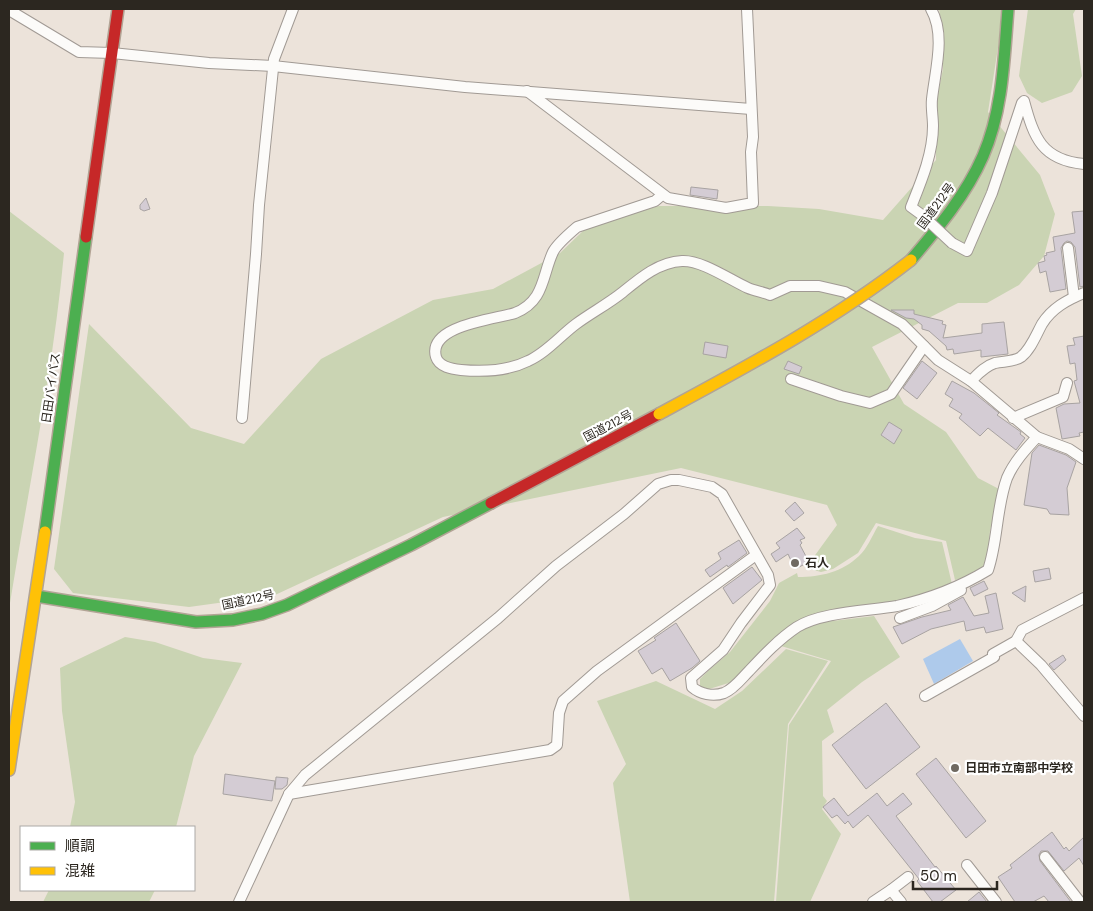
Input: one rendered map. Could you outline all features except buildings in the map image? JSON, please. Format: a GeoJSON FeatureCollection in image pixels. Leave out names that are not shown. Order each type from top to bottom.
{"type":"FeatureCollection","features":[{"type":"Feature","properties":{"kind":"highway","name":"日田バイパス"},"geometry":{"type":"LineString","coordinates":[[9,770],[36,596],[118,9]]}},
{"type":"Feature","properties":{"kind":"highway","name":"国道212号"},"geometry":{"type":"LineString","coordinates":[[36,596],[196,622],[234,620],[262,614],[287,605],[411,545],[779,350],[881,285],[911,260],[954,207],[984,154],[995,116],[1000,92],[1008,9]]}},
{"type":"Feature","properties":{"kind":"street"},"geometry":{"type":"LineString","coordinates":[[242,418],[259,204],[273,66],[293,9]]}},
{"type":"Feature","properties":{"kind":"street"},"geometry":{"type":"LineString","coordinates":[[527,91],[668,198],[726,208],[753,203],[747,9]]}},
{"type":"Feature","properties":{"kind":"street"},"geometry":{"type":"LineString","coordinates":[[931,9],[936,18],[938,43],[937,71],[932,101],[933,126],[930,149],[911,207],[952,243],[966,250],[992,193],[1024,101],[1036,137],[1049,153],[1064,161],[1084,164]]}},
{"type":"Feature","properties":{"kind":"street"},"geometry":{"type":"LineString","coordinates":[[9,10],[79,52],[112,53],[209,63],[273,66],[465,87],[751,109]]}},
{"type":"Feature","properties":{"kind":"street"},"geometry":{"type":"LineString","coordinates":[[662,195],[655,201],[577,228],[567,235],[554,250],[543,284],[531,303],[515,313],[461,326],[440,339],[435,350],[436,358],[440,364],[451,369],[500,369],[527,361],[640,278],[671,263],[684,261],[706,268],[748,288],[770,295],[790,286],[818,286],[845,292],[902,324],[938,360],[971,381],[1037,437],[1084,457]]}},
{"type":"Feature","properties":{"kind":"street"},"geometry":{"type":"LineString","coordinates":[[1068,248],[1074,297]]}},
{"type":"Feature","properties":{"kind":"street"},"geometry":{"type":"LineString","coordinates":[[971,381],[983,369],[994,363],[1012,361],[1023,355],[1049,315],[1056,308],[1084,293]]}},
{"type":"Feature","properties":{"kind":"street"},"geometry":{"type":"LineString","coordinates":[[791,379],[841,396],[870,403],[890,394],[924,346]]}},
{"type":"Feature","properties":{"kind":"street"},"geometry":{"type":"LineString","coordinates":[[1013,418],[1063,397],[1067,383]]}},
{"type":"Feature","properties":{"kind":"street"},"geometry":{"type":"LineString","coordinates":[[239,902],[289,794],[305,775],[498,618],[556,566],[624,514],[658,484],[679,480],[712,487],[722,494],[768,575],[770,586],[723,650],[691,678],[692,687],[698,692],[723,694],[732,688],[778,641],[813,619],[897,606],[925,599],[968,582],[988,570],[1000,504],[1007,478],[1018,458],[1037,437]]}},
{"type":"Feature","properties":{"kind":"street"},"geometry":{"type":"LineString","coordinates":[[289,794],[550,750],[557,745],[559,713],[564,701],[597,671],[756,555]]}},
{"type":"Feature","properties":{"kind":"street"},"geometry":{"type":"LineString","coordinates":[[900,618],[932,606],[963,590],[968,585],[968,582]]}},
{"type":"Feature","properties":{"kind":"street"},"geometry":{"type":"LineString","coordinates":[[925,696],[994,657],[993,654],[1016,641],[1022,630],[1084,598]]}},
{"type":"Feature","properties":{"kind":"street"},"geometry":{"type":"LineString","coordinates":[[1016,641],[1041,665],[1084,716]]}},
{"type":"Feature","properties":{"kind":"street"},"geometry":{"type":"LineString","coordinates":[[1045,857],[1080,902]]}},
{"type":"Feature","properties":{"kind":"street"},"geometry":{"type":"LineString","coordinates":[[967,865],[996,902]]}},
{"type":"Feature","properties":{"kind":"street"},"geometry":{"type":"LineString","coordinates":[[873,902],[908,877]]}},
{"type":"Feature","properties":{"kind":"street"},"geometry":{"type":"LineString","coordinates":[[891,890],[901,902]]}},
{"type":"Feature","properties":{"kind":"green space"},"geometry":{"type":"Polygon","coordinates":[[[939,9],[1001,9],[999,41],[988,112],[1040,175],[1055,214],[1044,256],[1019,285],[987,303],[958,303],[872,347],[904,404],[946,432],[978,478],[999,489],[990,531],[987,566],[973,576],[955,580],[946,541],[876,523],[858,553],[833,569],[821,572],[810,569],[813,558],[837,525],[827,505],[681,468],[443,517],[275,595],[189,607],[73,593],[54,569],[89,324],[191,428],[244,444],[321,359],[433,300],[493,289],[560,253],[585,229],[659,206],[768,206],[819,209],[883,220],[936,160],[936,103],[943,69],[943,33],[939,9]]]}},
{"type":"Feature","properties":{"kind":"green space"},"geometry":{"type":"Polygon","coordinates":[[[1028,9],[1076,9],[1073,14],[1082,76],[1072,92],[1042,103],[1027,93],[1019,76],[1028,9]]]}},
{"type":"Feature","properties":{"kind":"green space"},"geometry":{"type":"Polygon","coordinates":[[[9,211],[64,253],[47,387],[9,609],[9,211]]]}},
{"type":"Feature","properties":{"kind":"green space"},"geometry":{"type":"Polygon","coordinates":[[[878,526],[915,538],[942,542],[952,584],[896,602],[813,616],[735,681],[706,690],[700,686],[700,679],[730,652],[770,601],[779,583],[797,573],[798,577],[815,576],[831,573],[846,566],[862,553],[878,526]]]}},
{"type":"Feature","properties":{"kind":"green space"},"geometry":{"type":"Polygon","coordinates":[[[874,616],[900,657],[862,682],[827,710],[834,732],[822,741],[823,796],[827,801],[822,809],[841,834],[810,902],[776,902],[789,725],[831,661],[781,646],[800,630],[816,623],[874,616]]]}},
{"type":"Feature","properties":{"kind":"green space"},"geometry":{"type":"Polygon","coordinates":[[[125,637],[155,642],[203,658],[242,663],[194,756],[176,826],[70,826],[75,802],[62,711],[60,668],[125,637]]]}},
{"type":"Feature","properties":{"kind":"green space"},"geometry":{"type":"Polygon","coordinates":[[[786,649],[828,661],[788,724],[774,902],[630,902],[613,783],[626,764],[597,701],[656,681],[715,709],[742,691],[786,649]]]}},
{"type":"Feature","properties":{"kind":"green space"},"geometry":{"type":"Polygon","coordinates":[[[48,891],[154,891],[149,902],[43,902],[48,891]]]}},
{"type":"Feature","properties":{"kind":"water"},"geometry":{"type":"Polygon","coordinates":[[[960,639],[973,661],[934,684],[923,659],[960,639]]]}},
{"type":"Feature","properties":{"kind":"traffic: fast"},"geometry":{"type":"LineString","coordinates":[[911,260],[960,198],[976,170],[990,138],[1002,84],[1008,9]]}},
{"type":"Feature","properties":{"kind":"traffic: fast"},"geometry":{"type":"LineString","coordinates":[[45,532],[86,237]]}},
{"type":"Feature","properties":{"kind":"traffic: fast"},"geometry":{"type":"LineString","coordinates":[[36,596],[196,622],[233,620],[262,614],[287,605],[411,545],[491,503]]}},
{"type":"Feature","properties":{"kind":"traffic: slow"},"geometry":{"type":"LineString","coordinates":[[659,414],[756,361],[820,323],[911,260]]}},
{"type":"Feature","properties":{"kind":"traffic: slow"},"geometry":{"type":"LineString","coordinates":[[9,770],[45,532]]}},
{"type":"Feature","properties":{"kind":"traffic: jam"},"geometry":{"type":"LineString","coordinates":[[86,237],[118,9]]}},
{"type":"Feature","properties":{"kind":"traffic: jam"},"geometry":{"type":"LineString","coordinates":[[491,503],[659,414]]}},
{"type":"Feature","properties":{"kind":"place","name":"石人"},"geometry":{"type":"Point","coordinates":[795,563]}},
{"type":"Feature","properties":{"kind":"place","name":"日田市立南部中学校"},"geometry":{"type":"Point","coordinates":[955,768]}}]}
